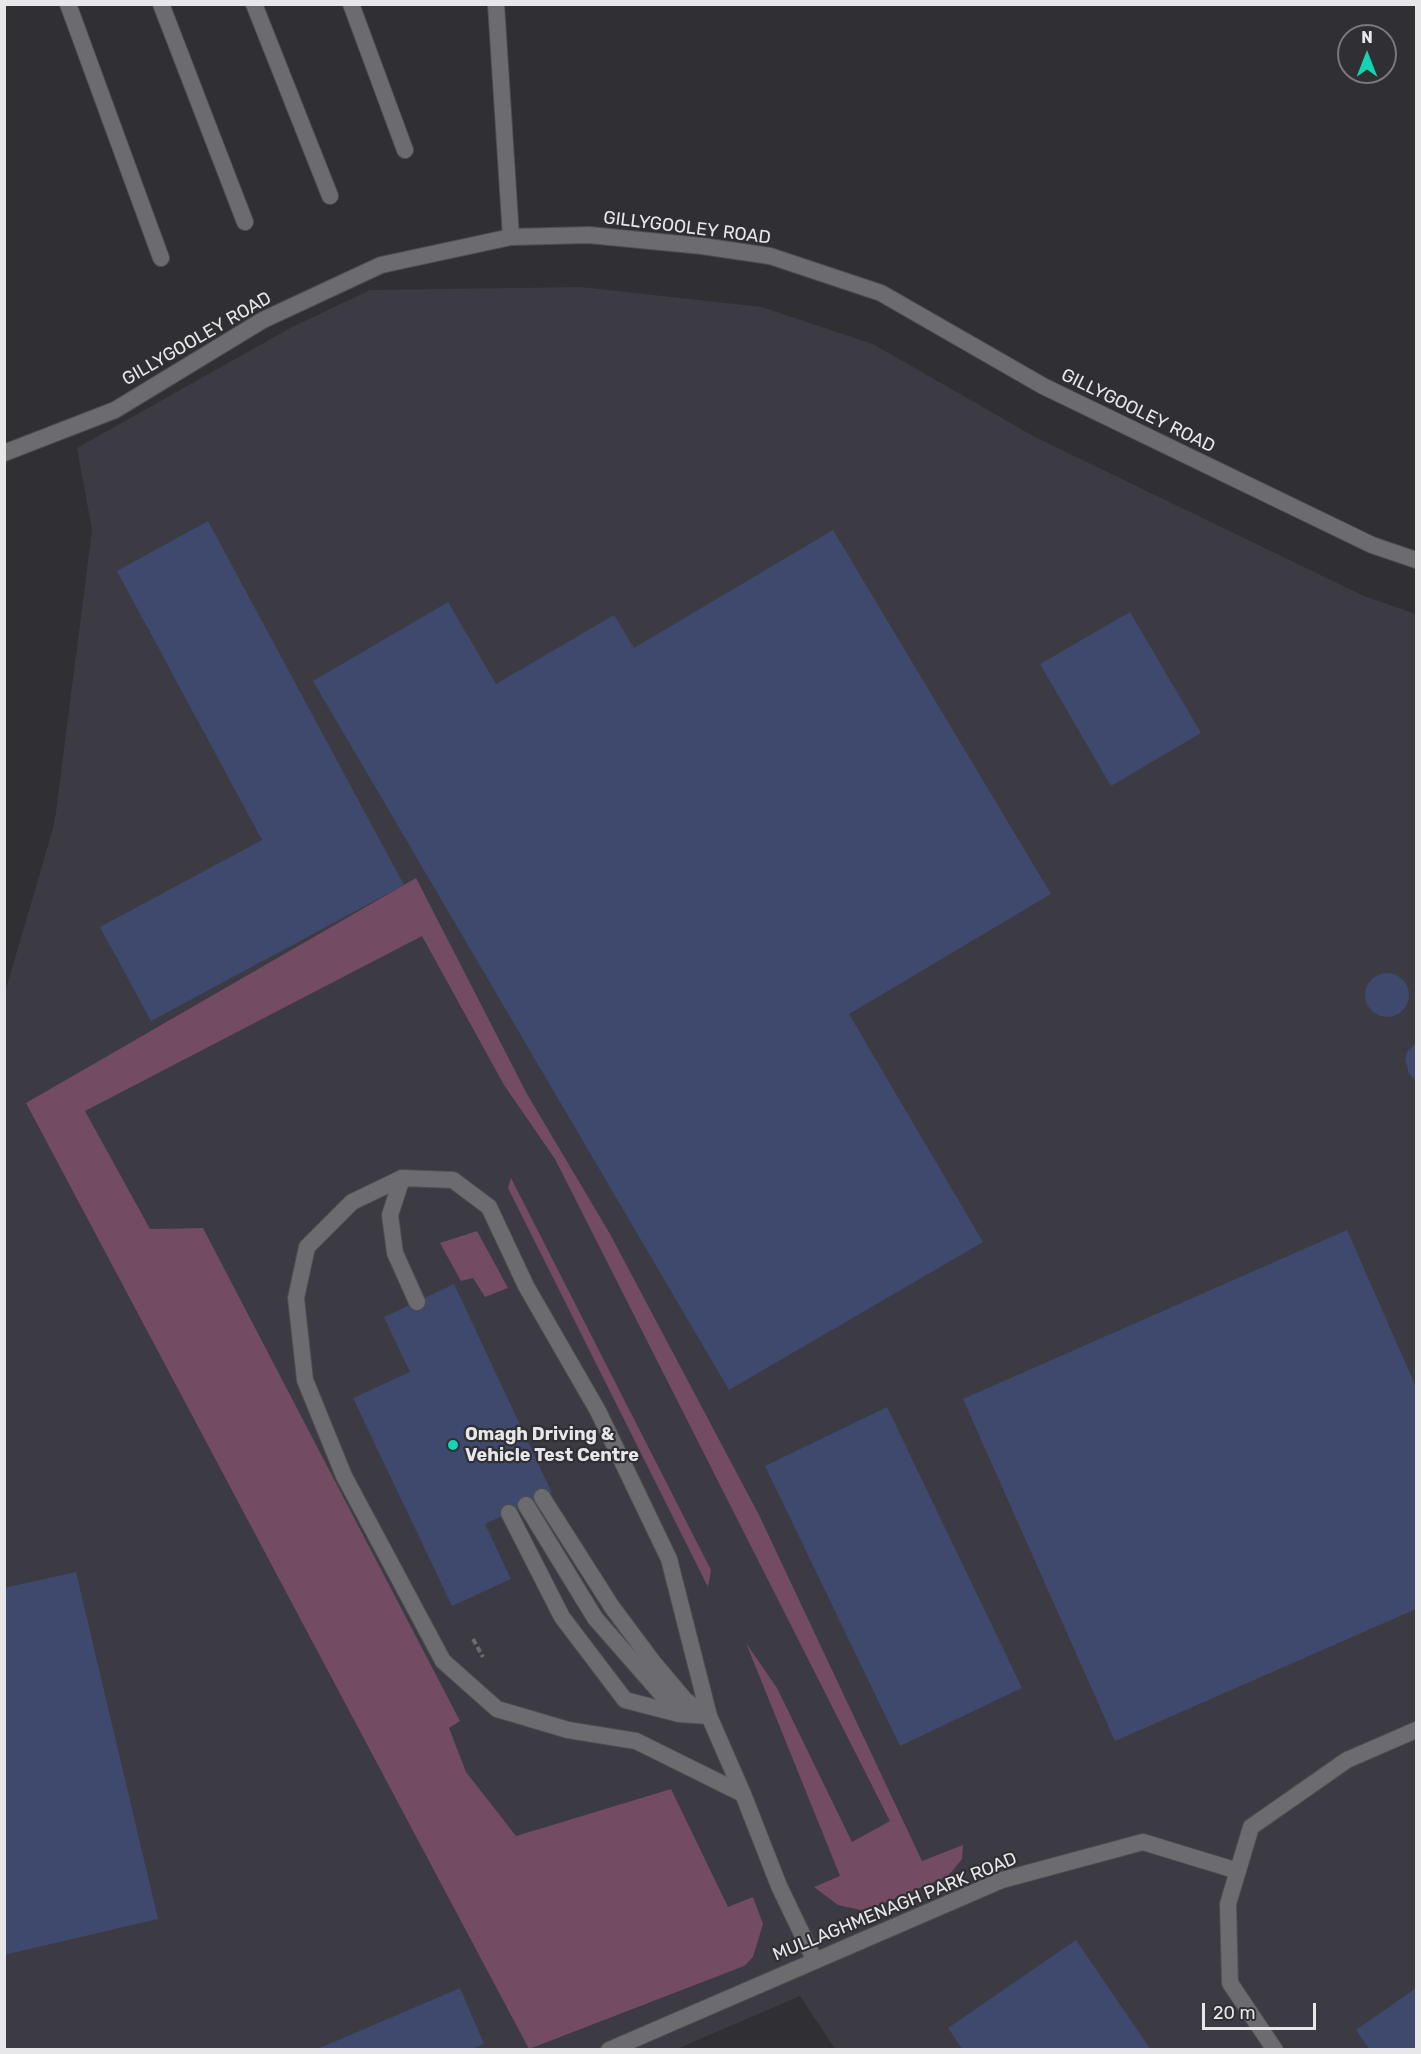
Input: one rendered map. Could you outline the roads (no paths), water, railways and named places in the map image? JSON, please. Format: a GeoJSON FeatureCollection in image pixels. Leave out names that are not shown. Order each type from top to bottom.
{"type":"FeatureCollection","features":[{"type":"Feature","properties":{"kind":"main road"},"geometry":{"type":"LineString","coordinates":[[68,4],[161,258]]}},
{"type":"Feature","properties":{"kind":"main road"},"geometry":{"type":"LineString","coordinates":[[161,4],[245,222]]}},
{"type":"Feature","properties":{"kind":"main road"},"geometry":{"type":"LineString","coordinates":[[254,4],[330,196]]}},
{"type":"Feature","properties":{"kind":"main road"},"geometry":{"type":"LineString","coordinates":[[351,4],[405,150]]}},
{"type":"Feature","properties":{"kind":"main road"},"geometry":{"type":"LineString","coordinates":[[496,4],[511,237]]}},
{"type":"Feature","properties":{"kind":"main road","name":"GILLYGOOLEY ROAD"},"geometry":{"type":"LineString","coordinates":[[4,453],[115,410],[263,320],[381,265],[511,237],[589,236],[702,246],[770,256],[881,293],[1043,386],[1372,545],[1416,560]]}},
{"type":"Feature","properties":{"kind":"main road"},"geometry":{"type":"LineString","coordinates":[[402,1178],[390,1215],[395,1253],[417,1302]]}},
{"type":"Feature","properties":{"kind":"main road"},"geometry":{"type":"LineString","coordinates":[[742,1794],[636,1741],[568,1730],[497,1709],[443,1661],[344,1476],[306,1380],[296,1298],[307,1247],[352,1202],[402,1178],[453,1180],[489,1208],[526,1286],[598,1411],[669,1559],[709,1716],[742,1794],[779,1886],[814,1959]]}},
{"type":"Feature","properties":{"kind":"main road"},"geometry":{"type":"LineString","coordinates":[[542,1497],[612,1607],[653,1662],[685,1700],[709,1716]]}},
{"type":"Feature","properties":{"kind":"main road"},"geometry":{"type":"LineString","coordinates":[[526,1505],[595,1618],[679,1714]]}},
{"type":"Feature","properties":{"kind":"main road"},"geometry":{"type":"LineString","coordinates":[[509,1513],[562,1617],[625,1700],[679,1714],[709,1716]]}},
{"type":"Feature","properties":{"kind":"main road"},"geometry":{"type":"LineString","coordinates":[[1275,2049],[1230,1983],[1228,1904],[1251,1827],[1347,1760],[1416,1730]]}},
{"type":"Feature","properties":{"kind":"main road","name":"MULLAGHMENAGH PARK ROAD"},"geometry":{"type":"LineString","coordinates":[[609,2049],[1002,1880],[1143,1842],[1238,1871]]}},
{"type":"Feature","properties":{"kind":"place","name":"Omagh Driving & Vehicle Test Centre"},"geometry":{"type":"Point","coordinates":[453,1445]}}]}
